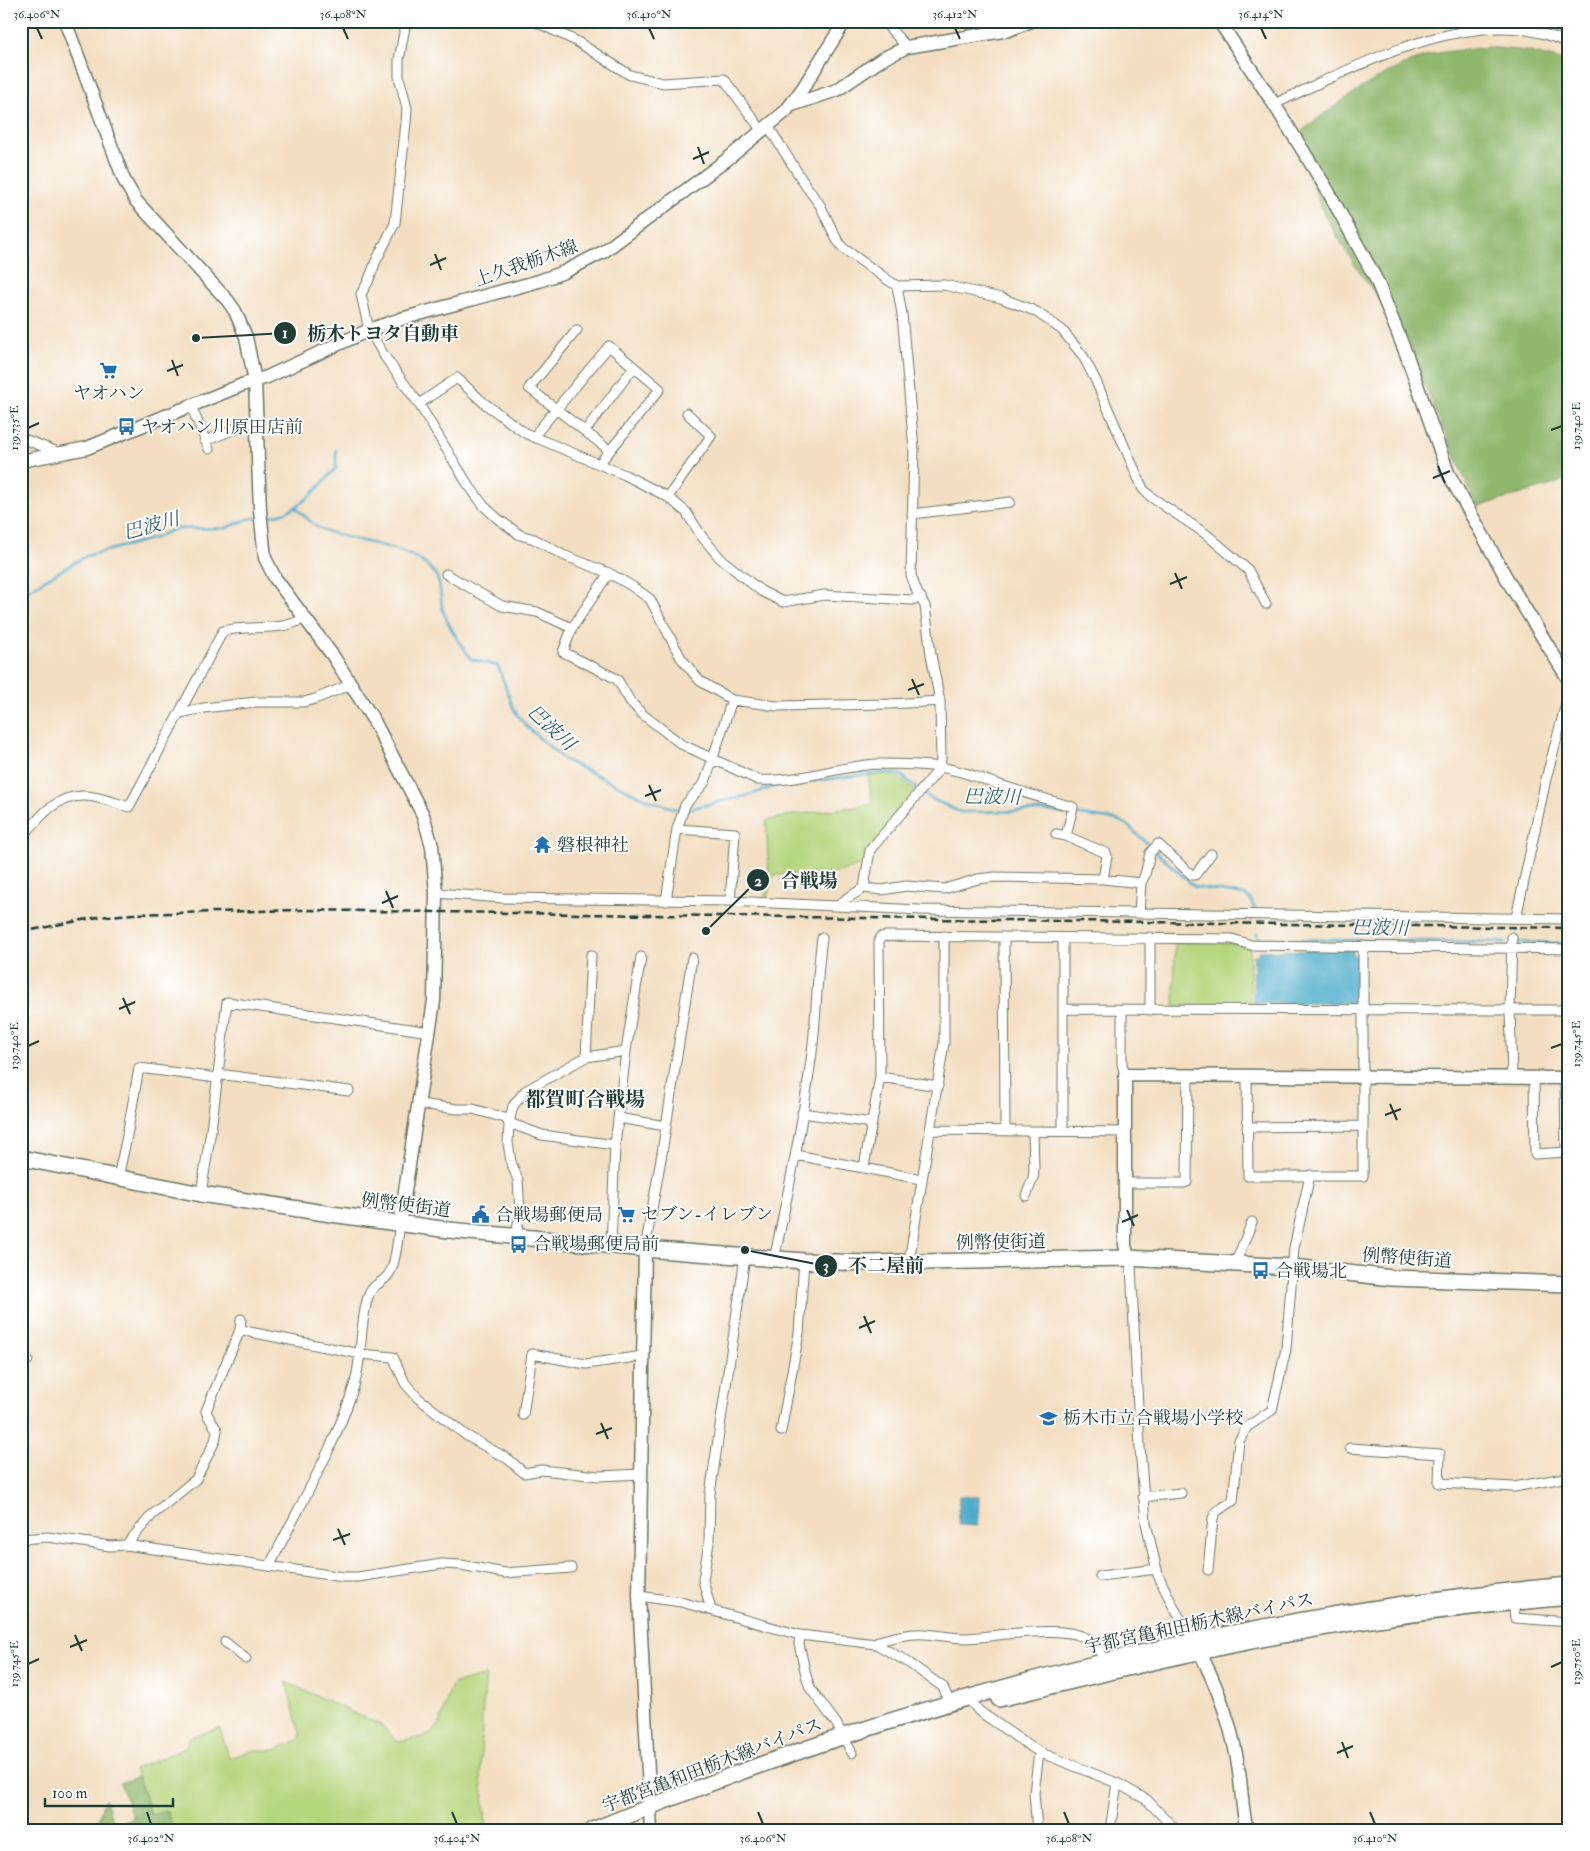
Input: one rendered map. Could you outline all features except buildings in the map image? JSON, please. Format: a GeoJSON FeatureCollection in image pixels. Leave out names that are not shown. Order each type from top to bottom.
{"type":"FeatureCollection","features":[{"type":"Feature","properties":{"kind":"main road","name":"例幣使街道"},"geometry":{"type":"LineString","coordinates":[[21,1158],[201,1194],[400,1224],[516,1237],[774,1260],[804,1262],[909,1262],[1128,1258],[1293,1267],[1392,1278],[1569,1284]]}},
{"type":"Feature","properties":{"kind":"main road","name":"宇都宮亀和田栃木線バイパス"},"geometry":{"type":"LineString","coordinates":[[593,1830],[649,1806],[844,1736],[950,1703],[970,1702],[1356,1611],[1512,1596],[1569,1585]]}},
{"type":"Feature","properties":{"kind":"main road","name":"宇都宮亀和田栃木線バイパス"},"geometry":{"type":"LineString","coordinates":[[1512,1596],[1569,1597]]}},
{"type":"Feature","properties":{"kind":"main road","name":"宇都宮亀和田栃木線バイパス"},"geometry":{"type":"LineString","coordinates":[[844,1736],[909,1722],[1103,1662],[1197,1647]]}},
{"type":"Feature","properties":{"kind":"street"},"geometry":{"type":"LineString","coordinates":[[65,21],[124,180],[136,201],[235,311],[246,337],[255,380],[260,512],[265,558],[275,578],[352,684],[390,750],[423,815],[432,846],[436,893],[435,976],[430,1032],[392,1271],[386,1278],[372,1286],[364,1318],[361,1354],[354,1386],[329,1452],[270,1565]]}},
{"type":"Feature","properties":{"kind":"street"},"geometry":{"type":"LineString","coordinates":[[406,21],[399,60],[399,77],[407,108],[395,223],[361,294],[369,330],[385,357],[419,404],[467,483],[484,506],[520,535],[534,539],[562,555],[608,573],[650,599],[681,658],[700,682],[732,700],[777,706],[940,701]]}},
{"type":"Feature","properties":{"kind":"street"},"geometry":{"type":"LineString","coordinates":[[534,21],[576,41],[630,75],[663,83],[724,79],[765,129],[820,205],[837,240],[852,254],[897,286],[944,285],[1001,298],[1035,312],[1062,330],[1083,356],[1095,379],[1143,489],[1151,497],[1206,534],[1248,570],[1266,604]]}},
{"type":"Feature","properties":{"kind":"street"},"geometry":{"type":"LineString","coordinates":[[792,105],[845,21]]}},
{"type":"Feature","properties":{"kind":"street"},"geometry":{"type":"LineString","coordinates":[[883,21],[907,47]]}},
{"type":"Feature","properties":{"kind":"street","name":"上久我栃木線"},"geometry":{"type":"LineString","coordinates":[[21,461],[63,454],[105,442],[255,380],[267,377],[369,330],[538,280],[584,263],[626,237],[765,129],[792,105],[837,90],[882,59],[907,47],[1009,30],[1031,21]]}},
{"type":"Feature","properties":{"kind":"street"},"geometry":{"type":"LineString","coordinates":[[1219,21],[1274,104],[1328,191],[1376,279],[1407,356],[1448,473],[1512,586],[1569,680]]}},
{"type":"Feature","properties":{"kind":"street"},"geometry":{"type":"LineString","coordinates":[[1274,104],[1339,74],[1414,44],[1455,32],[1498,28],[1516,29],[1542,34],[1569,43]]}},
{"type":"Feature","properties":{"kind":"street"},"geometry":{"type":"LineString","coordinates":[[864,888],[870,850],[940,767],[940,701],[931,655],[925,606],[911,575],[914,449],[902,314],[897,286]]}},
{"type":"Feature","properties":{"kind":"street"},"geometry":{"type":"LineString","coordinates":[[577,330],[529,388],[609,450]]}},
{"type":"Feature","properties":{"kind":"street"},"geometry":{"type":"LineString","coordinates":[[536,438],[538,431],[610,346],[660,389],[598,464]]}},
{"type":"Feature","properties":{"kind":"street"},"geometry":{"type":"LineString","coordinates":[[584,431],[634,367]]}},
{"type":"Feature","properties":{"kind":"street"},"geometry":{"type":"LineString","coordinates":[[419,404],[457,378],[507,421],[525,433],[625,475],[668,497],[686,512],[703,538],[721,559],[761,591],[783,602],[824,595],[912,600],[921,597]]}},
{"type":"Feature","properties":{"kind":"street"},"geometry":{"type":"LineString","coordinates":[[191,406],[207,445],[250,423],[256,422]]}},
{"type":"Feature","properties":{"kind":"street"},"geometry":{"type":"LineString","coordinates":[[668,497],[711,436],[686,413]]}},
{"type":"Feature","properties":{"kind":"street"},"geometry":{"type":"LineString","coordinates":[[21,438],[63,454]]}},
{"type":"Feature","properties":{"kind":"street"},"geometry":{"type":"LineString","coordinates":[[912,514],[1010,502]]}},
{"type":"Feature","properties":{"kind":"street"},"geometry":{"type":"LineString","coordinates":[[608,573],[572,628],[563,652],[615,677],[630,701],[641,713],[681,744],[758,780],[772,781],[848,767],[876,764],[940,767],[1073,807],[1066,836]]}},
{"type":"Feature","properties":{"kind":"street"},"geometry":{"type":"LineString","coordinates":[[446,574],[502,606],[537,612],[572,628]]}},
{"type":"Feature","properties":{"kind":"street"},"geometry":{"type":"LineString","coordinates":[[21,835],[32,827],[49,808],[70,798],[90,795],[128,807],[223,631],[239,627],[277,627],[304,618]]}},
{"type":"Feature","properties":{"kind":"street"},"geometry":{"type":"LineString","coordinates":[[180,713],[204,708],[256,702],[304,702],[315,700],[352,684]]}},
{"type":"Feature","properties":{"kind":"street"},"geometry":{"type":"LineString","coordinates":[[1516,918],[1546,779],[1569,692]]}},
{"type":"Feature","properties":{"kind":"street"},"geometry":{"type":"LineString","coordinates":[[666,901],[677,829],[685,805],[705,782],[732,700]]}},
{"type":"Feature","properties":{"kind":"street"},"geometry":{"type":"LineString","coordinates":[[677,829],[735,834],[730,901]]}},
{"type":"Feature","properties":{"kind":"street"},"geometry":{"type":"LineString","coordinates":[[1056,834],[1066,836],[1106,853],[1103,879]]}},
{"type":"Feature","properties":{"kind":"street"},"geometry":{"type":"LineString","coordinates":[[1139,914],[1141,883],[1145,875],[1148,857],[1158,844],[1192,876],[1195,875],[1211,854]]}},
{"type":"Feature","properties":{"kind":"street"},"geometry":{"type":"LineString","coordinates":[[838,906],[864,888],[882,890],[906,886],[944,889],[973,880],[996,877],[1103,879],[1141,883]]}},
{"type":"Feature","properties":{"kind":"street"},"geometry":{"type":"LineString","coordinates":[[436,893],[502,898],[730,901],[921,910],[1569,919]]}},
{"type":"Feature","properties":{"kind":"street"},"geometry":{"type":"LineString","coordinates":[[864,1168],[880,1078],[880,939],[888,935],[1004,938],[1232,938],[1251,945],[1569,949]]}},
{"type":"Feature","properties":{"kind":"street"},"geometry":{"type":"LineString","coordinates":[[909,1262],[944,1043],[944,936]]}},
{"type":"Feature","properties":{"kind":"street"},"geometry":{"type":"LineString","coordinates":[[1150,937],[1150,1010]]}},
{"type":"Feature","properties":{"kind":"street"},"geometry":{"type":"LineString","coordinates":[[774,1260],[796,1155],[811,1058],[817,972],[822,938]]}},
{"type":"Feature","properties":{"kind":"street"},"geometry":{"type":"LineString","coordinates":[[1004,938],[1005,1132]]}},
{"type":"Feature","properties":{"kind":"street"},"geometry":{"type":"LineString","coordinates":[[1063,938],[1063,1131]]}},
{"type":"Feature","properties":{"kind":"street"},"geometry":{"type":"LineString","coordinates":[[1512,938],[1510,1010],[1512,1077]]}},
{"type":"Feature","properties":{"kind":"street"},"geometry":{"type":"LineString","coordinates":[[1247,1076],[1248,1176],[1363,1176],[1363,946]]}},
{"type":"Feature","properties":{"kind":"street"},"geometry":{"type":"LineString","coordinates":[[586,1057],[591,955]]}},
{"type":"Feature","properties":{"kind":"street"},"geometry":{"type":"LineString","coordinates":[[611,1246],[615,1145],[626,1051],[641,957]]}},
{"type":"Feature","properties":{"kind":"street"},"geometry":{"type":"LineString","coordinates":[[650,1830],[640,1596],[645,1249],[692,958]]}},
{"type":"Feature","properties":{"kind":"street"},"geometry":{"type":"LineString","coordinates":[[201,1194],[212,1130],[227,1002],[430,1032]]}},
{"type":"Feature","properties":{"kind":"street"},"geometry":{"type":"LineString","coordinates":[[1064,1009],[1569,1010]]}},
{"type":"Feature","properties":{"kind":"street"},"geometry":{"type":"LineString","coordinates":[[1122,1010],[1122,1064],[1125,1076],[1126,1132],[1125,1245],[1131,1265],[1146,1523],[1157,1570],[1165,1592],[1197,1647],[1219,1693],[1239,1771],[1247,1830]]}},
{"type":"Feature","properties":{"kind":"street"},"geometry":{"type":"LineString","coordinates":[[516,1237],[520,1211],[518,1180],[511,1162],[508,1142],[509,1123],[513,1106],[524,1091],[586,1057],[626,1051]]}},
{"type":"Feature","properties":{"kind":"street"},"geometry":{"type":"LineString","coordinates":[[118,1177],[139,1068],[348,1092]]}},
{"type":"Feature","properties":{"kind":"street"},"geometry":{"type":"LineString","coordinates":[[1125,1076],[1363,1076],[1534,1077],[1567,1078],[1566,1152],[1535,1154],[1534,1077]]}},
{"type":"Feature","properties":{"kind":"street"},"geometry":{"type":"LineString","coordinates":[[1125,1184],[1187,1182],[1188,1076]]}},
{"type":"Feature","properties":{"kind":"street"},"geometry":{"type":"LineString","coordinates":[[880,1078],[938,1086]]}},
{"type":"Feature","properties":{"kind":"street"},"geometry":{"type":"LineString","coordinates":[[419,1104],[473,1109],[505,1118],[509,1123],[542,1135],[615,1145]]}},
{"type":"Feature","properties":{"kind":"street"},"geometry":{"type":"LineString","coordinates":[[802,1112],[872,1124]]}},
{"type":"Feature","properties":{"kind":"street"},"geometry":{"type":"LineString","coordinates":[[618,1118],[666,1126]]}},
{"type":"Feature","properties":{"kind":"street"},"geometry":{"type":"LineString","coordinates":[[1247,1126],[1363,1126]]}},
{"type":"Feature","properties":{"kind":"street"},"geometry":{"type":"LineString","coordinates":[[931,1130],[1126,1132]]}},
{"type":"Feature","properties":{"kind":"street"},"geometry":{"type":"LineString","coordinates":[[1026,1196],[1034,1170],[1033,1131]]}},
{"type":"Feature","properties":{"kind":"street"},"geometry":{"type":"LineString","coordinates":[[796,1155],[921,1179]]}},
{"type":"Feature","properties":{"kind":"street"},"geometry":{"type":"LineString","coordinates":[[1208,1570],[1213,1518],[1218,1511],[1233,1501],[1239,1441],[1247,1427],[1272,1410],[1286,1349],[1294,1248],[1310,1176]]}},
{"type":"Feature","properties":{"kind":"street"},"geometry":{"type":"LineString","coordinates":[[1235,1264],[1252,1222]]}},
{"type":"Feature","properties":{"kind":"street"},"geometry":{"type":"LineString","coordinates":[[710,1610],[704,1580],[709,1542],[710,1494],[745,1257]]}},
{"type":"Feature","properties":{"kind":"street"},"geometry":{"type":"LineString","coordinates":[[781,1431],[800,1333],[804,1262]]}},
{"type":"Feature","properties":{"kind":"street"},"geometry":{"type":"LineString","coordinates":[[126,1546],[152,1515],[198,1476],[217,1430],[206,1411],[240,1330],[241,1319]]}},
{"type":"Feature","properties":{"kind":"street"},"geometry":{"type":"LineString","coordinates":[[240,1330],[361,1354],[393,1357],[405,1383],[418,1398],[467,1436],[508,1458],[524,1473],[542,1470],[599,1476],[642,1474]]}},
{"type":"Feature","properties":{"kind":"street"},"geometry":{"type":"LineString","coordinates":[[523,1415],[532,1354],[586,1364],[643,1356]]}},
{"type":"Feature","properties":{"kind":"street"},"geometry":{"type":"LineString","coordinates":[[1350,1448],[1440,1454],[1439,1483],[1514,1487],[1569,1477]]}},
{"type":"Feature","properties":{"kind":"street"},"geometry":{"type":"LineString","coordinates":[[1144,1497],[1181,1492]]}},
{"type":"Feature","properties":{"kind":"street"},"geometry":{"type":"LineString","coordinates":[[21,1539],[48,1537],[110,1546],[126,1546],[270,1565],[343,1577],[358,1577],[442,1564],[461,1565],[505,1573],[571,1568]]}},
{"type":"Feature","properties":{"kind":"street"},"geometry":{"type":"LineString","coordinates":[[1100,1576],[1157,1570]]}},
{"type":"Feature","properties":{"kind":"street"},"geometry":{"type":"LineString","coordinates":[[640,1596],[681,1602],[800,1635],[876,1644],[906,1661],[943,1687],[950,1703]]}},
{"type":"Feature","properties":{"kind":"street"},"geometry":{"type":"LineString","coordinates":[[1512,1596],[1515,1618],[1569,1622]]}},
{"type":"Feature","properties":{"kind":"street"},"geometry":{"type":"LineString","coordinates":[[876,1644],[911,1634],[967,1638],[1017,1632],[1054,1632],[1077,1635],[1095,1644],[1100,1649],[1103,1662]]}},
{"type":"Feature","properties":{"kind":"street"},"geometry":{"type":"LineString","coordinates":[[800,1635],[799,1644],[810,1688],[844,1736],[852,1753]]}},
{"type":"Feature","properties":{"kind":"street"},"geometry":{"type":"LineString","coordinates":[[225,1642],[246,1659]]}},
{"type":"Feature","properties":{"kind":"street"},"geometry":{"type":"LineString","coordinates":[[970,1702],[1019,1740],[1040,1752],[1117,1783],[1147,1800],[1176,1830]]}},
{"type":"Feature","properties":{"kind":"street"},"geometry":{"type":"LineString","coordinates":[[1037,1830],[1034,1793],[1040,1752]]}},
{"type":"Feature","properties":{"kind":"street"},"geometry":{"type":"LineString","coordinates":[[1110,1830],[1117,1783]]}},
{"type":"Feature","properties":{"kind":"green space"},"geometry":{"type":"Polygon","coordinates":[[[1487,47],[1526,51],[1569,62],[1569,477],[1555,484],[1477,507],[1419,372],[1409,341],[1360,273],[1325,217],[1294,137],[1360,89],[1396,69],[1434,54],[1487,47]]]}},
{"type":"Feature","properties":{"kind":"green space"},"geometry":{"type":"Polygon","coordinates":[[[888,774],[898,777],[916,791],[863,865],[835,873],[773,875],[768,897],[765,897],[769,874],[766,821],[787,816],[873,804],[868,776],[888,774]]]}},
{"type":"Feature","properties":{"kind":"green space"},"geometry":{"type":"Polygon","coordinates":[[[1175,942],[1230,943],[1250,948],[1250,1006],[1174,1006],[1175,942]]]}},
{"type":"Feature","properties":{"kind":"green space"},"geometry":{"type":"Polygon","coordinates":[[[486,1675],[482,1716],[481,1778],[487,1830],[173,1830],[167,1811],[151,1815],[134,1769],[181,1750],[186,1747],[190,1737],[220,1728],[229,1758],[255,1750],[275,1750],[298,1740],[301,1737],[286,1682],[384,1727],[396,1741],[406,1741],[425,1736],[434,1731],[438,1726],[453,1684],[486,1675]]]}},
{"type":"Feature","properties":{"kind":"green space"},"geometry":{"type":"Polygon","coordinates":[[[138,1777],[151,1815],[167,1811],[173,1830],[95,1830],[105,1798],[114,1824],[133,1818],[120,1783],[138,1777]]]}},
{"type":"Feature","properties":{"kind":"water"},"geometry":{"type":"Polygon","coordinates":[[[1353,950],[1353,956],[1358,956],[1358,999],[1352,1003],[1253,1003],[1254,955],[1258,955],[1259,951],[1353,950]]]}},
{"type":"Feature","properties":{"kind":"water"},"geometry":{"type":"Polygon","coordinates":[[[959,1496],[979,1496],[978,1526],[959,1525],[959,1496]]]}},
{"type":"Feature","properties":{"kind":"waterway","name":"巴波川"},"geometry":{"type":"LineString","coordinates":[[266,517],[288,511],[314,493],[336,468],[336,450]]}},
{"type":"Feature","properties":{"kind":"waterway","name":"巴波川"},"geometry":{"type":"LineString","coordinates":[[296,508],[319,528],[347,538],[394,549],[421,561],[436,575],[442,608],[456,637],[471,659],[498,666],[514,710],[526,726],[563,759],[646,799],[679,810]]}},
{"type":"Feature","properties":{"kind":"waterway","name":"巴波川"},"geometry":{"type":"LineString","coordinates":[[21,595],[86,556],[155,538],[174,529],[226,528],[248,519],[258,518]]}},
{"type":"Feature","properties":{"kind":"waterway","name":"巴波川"},"geometry":{"type":"LineString","coordinates":[[688,809],[746,796],[779,785],[888,772],[901,775],[928,797],[960,812],[1045,811],[1068,814]]}},
{"type":"Feature","properties":{"kind":"waterway","name":"巴波川"},"geometry":{"type":"LineString","coordinates":[[1073,814],[1117,820],[1126,824],[1150,846]]}},
{"type":"Feature","properties":{"kind":"waterway","name":"巴波川"},"geometry":{"type":"LineString","coordinates":[[1156,852],[1195,887],[1245,895],[1251,900],[1255,910]]}},
{"type":"Feature","properties":{"kind":"waterway","name":"巴波川"},"geometry":{"type":"LineString","coordinates":[[1257,933],[1259,939],[1506,942]]}},
{"type":"Feature","properties":{"kind":"waterway","name":"巴波川"},"geometry":{"type":"LineString","coordinates":[[1516,942],[1569,943]]}},
{"type":"Feature","properties":{"kind":"railway"},"geometry":{"type":"LineString","coordinates":[[21,932],[98,917],[132,914],[299,910],[1569,928]]}},
{"type":"Feature","properties":{"kind":"place","name":"栃木トヨタ自動車"},"geometry":{"type":"Point","coordinates":[196,338]}},
{"type":"Feature","properties":{"kind":"place","name":"ヤオハン"},"geometry":{"type":"Point","coordinates":[109,370]}},
{"type":"Feature","properties":{"kind":"place","name":"ヤオハン川原田店前"},"geometry":{"type":"Point","coordinates":[127,427]}},
{"type":"Feature","properties":{"kind":"place","name":"磐根神社"},"geometry":{"type":"Point","coordinates":[543,845]}},
{"type":"Feature","properties":{"kind":"place","name":"合戦場"},"geometry":{"type":"Point","coordinates":[706,931]}},
{"type":"Feature","properties":{"kind":"place","name":"セブン-イレブン"},"geometry":{"type":"Point","coordinates":[627,1214]}},
{"type":"Feature","properties":{"kind":"place","name":"合戦場郵便局"},"geometry":{"type":"Point","coordinates":[481,1215]}},
{"type":"Feature","properties":{"kind":"place","name":"合戦場郵便局前"},"geometry":{"type":"Point","coordinates":[519,1244]}},
{"type":"Feature","properties":{"kind":"place","name":"不二屋前"},"geometry":{"type":"Point","coordinates":[745,1250]}},
{"type":"Feature","properties":{"kind":"place","name":"合戦場北"},"geometry":{"type":"Point","coordinates":[1261,1271]}},
{"type":"Feature","properties":{"kind":"place","name":"栃木市立合戦場小学校"},"geometry":{"type":"Point","coordinates":[1049,1418]}},
{"type":"Feature","properties":{"kind":"district","name":"都賀町合戦場"},"geometry":{"type":"Point","coordinates":[585,1099]}}]}
